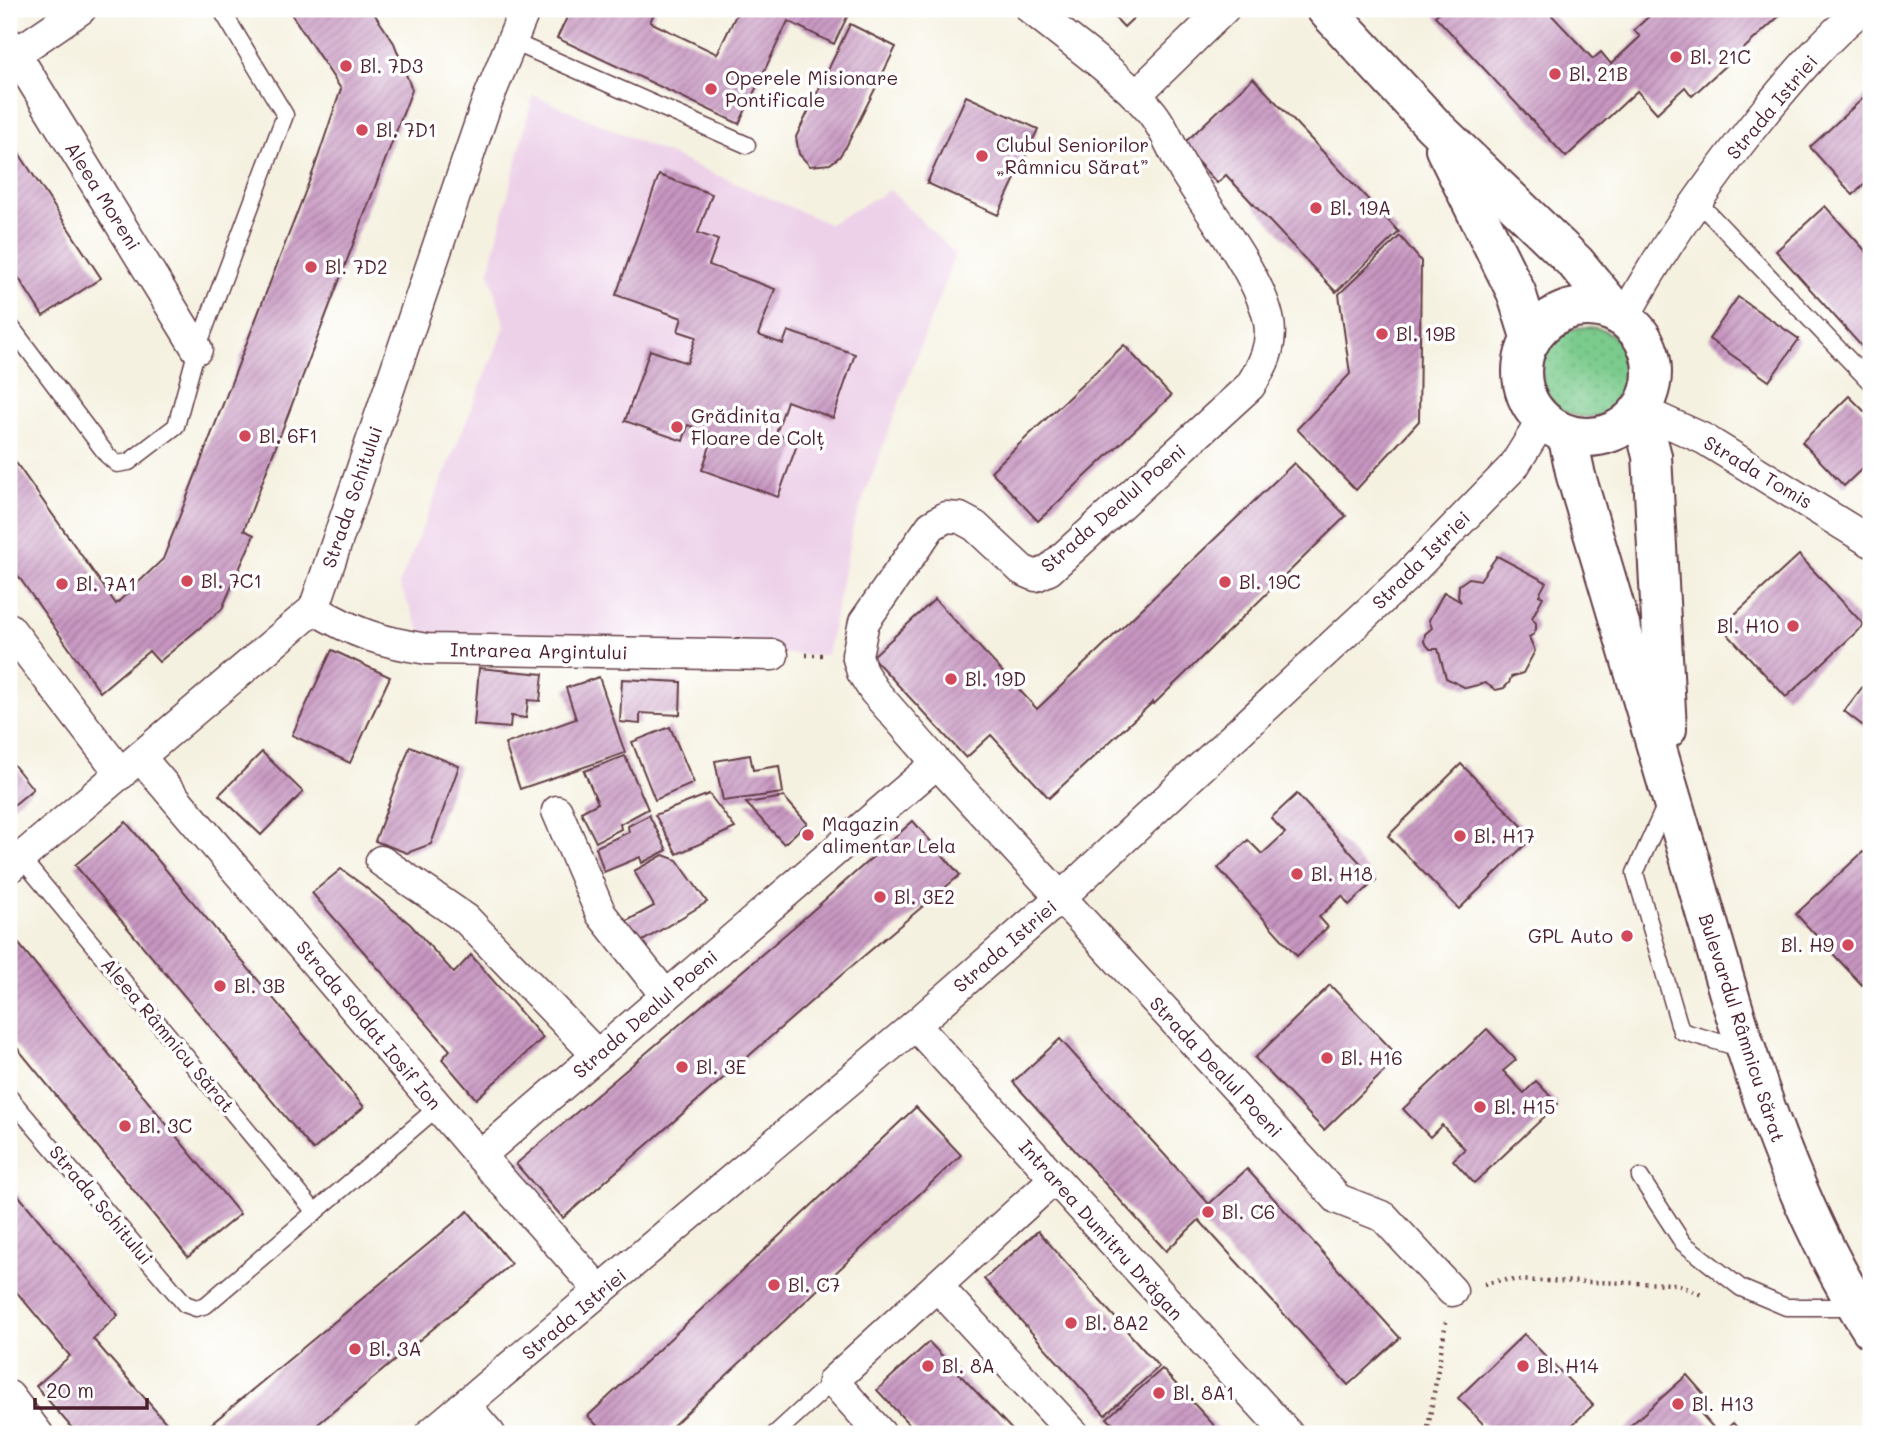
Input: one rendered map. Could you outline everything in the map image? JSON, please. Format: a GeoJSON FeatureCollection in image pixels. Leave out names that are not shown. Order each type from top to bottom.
{"type":"FeatureCollection","features":[{"type":"Feature","properties":{"kind":"street"},"geometry":{"type":"LineString","coordinates":[[12,49],[81,9]]}},
{"type":"Feature","properties":{"kind":"street","name":"Strada Schitului"},"geometry":{"type":"LineString","coordinates":[[313,609],[487,102],[525,9]]}},
{"type":"Feature","properties":{"kind":"street"},"geometry":{"type":"LineString","coordinates":[[1031,9],[1136,95],[1224,9]]}},
{"type":"Feature","properties":{"kind":"street","name":"Strada Istriei"},"geometry":{"type":"LineString","coordinates":[[1621,316],[1696,200],[1796,74],[1862,9]]}},
{"type":"Feature","properties":{"kind":"street"},"geometry":{"type":"LineString","coordinates":[[1338,13],[1433,125],[1576,263],[1642,337],[1651,360],[1652,373],[1650,386],[1640,410],[1626,424],[1608,433],[1588,437],[1555,427],[1528,399],[1522,376],[1523,363],[1531,340],[1543,324],[1560,313],[1579,308],[1599,308],[1621,316]]}},
{"type":"Feature","properties":{"kind":"street","name":"Aleea Moreni"},"geometry":{"type":"LineString","coordinates":[[12,49],[197,349]]}},
{"type":"Feature","properties":{"kind":"street","name":"Strada Dealul Poeni"},"geometry":{"type":"LineString","coordinates":[[1136,95],[1159,124],[1185,172],[1254,281],[1269,322],[1269,344],[1263,366],[1250,386],[1049,570],[1036,576],[1022,570],[975,526],[960,519],[946,517],[931,526],[864,622],[857,655],[862,672],[874,691],[937,763],[1338,1199],[1384,1217],[1452,1291]]}},
{"type":"Feature","properties":{"kind":"street"},"geometry":{"type":"LineString","coordinates":[[1433,125],[1516,292],[1531,340]]}},
{"type":"Feature","properties":{"kind":"street","name":"Strada Tomis"},"geometry":{"type":"LineString","coordinates":[[1640,410],[1704,439],[1869,536]]}},
{"type":"Feature","properties":{"kind":"street","name":"Bulevardul Râmnicu Sărat"},"geometry":{"type":"LineString","coordinates":[[1640,410],[1652,456],[1671,794]]}},
{"type":"Feature","properties":{"kind":"street","name":"Strada Istriei"},"geometry":{"type":"LineString","coordinates":[[430,1434],[915,1025],[1060,898],[1407,576],[1555,427]]}},
{"type":"Feature","properties":{"kind":"street","name":"Bulevardul Râmnicu Sărat"},"geometry":{"type":"LineString","coordinates":[[1555,427],[1576,476],[1745,1049],[1779,1146],[1811,1218],[1864,1318]]}},
{"type":"Feature","properties":{"kind":"street"},"geometry":{"type":"LineString","coordinates":[[15,863],[313,609]]}},
{"type":"Feature","properties":{"kind":"street","name":"Intrarea Argintului"},"geometry":{"type":"LineString","coordinates":[[313,609],[342,626],[372,638],[427,649],[773,655]]}},
{"type":"Feature","properties":{"kind":"street","name":"Strada Soldat Iosif Ion"},"geometry":{"type":"LineString","coordinates":[[9,628],[600,1292]]}},
{"type":"Feature","properties":{"kind":"street","name":"Strada Dealul Poeni"},"geometry":{"type":"LineString","coordinates":[[480,1156],[937,763]]}},
{"type":"Feature","properties":{"kind":"street"},"geometry":{"type":"LineString","coordinates":[[557,811],[601,914],[666,996]]}},
{"type":"Feature","properties":{"kind":"street"},"geometry":{"type":"LineString","coordinates":[[381,861],[466,919],[597,1055]]}},
{"type":"Feature","properties":{"kind":"street","name":"Intrarea Dumitru Drăgan"},"geometry":{"type":"LineString","coordinates":[[915,1025],[1288,1434]]}},
{"type":"Feature","properties":{"kind":"street"},"geometry":{"type":"LineString","coordinates":[[881,1434],[833,1381],[1054,1179]]}},
{"type":"Feature","properties":{"kind":"street"},"geometry":{"type":"LineString","coordinates":[[937,1286],[1074,1434]]}},
{"type":"Feature","properties":{"kind":"street"},"geometry":{"type":"LineString","coordinates":[[9,1396],[38,1434]]}},
{"type":"Feature","properties":{"kind":"street"},"geometry":{"type":"LineString","coordinates":[[466,1405],[490,1434]]}},
{"type":"Feature","properties":{"kind":"lane"},"geometry":{"type":"LineString","coordinates":[[9,324],[107,456],[117,464],[129,462],[176,426],[197,349],[285,116],[221,9]]}},
{"type":"Feature","properties":{"kind":"lane"},"geometry":{"type":"LineString","coordinates":[[511,41],[747,145]]}},
{"type":"Feature","properties":{"kind":"lane"},"geometry":{"type":"LineString","coordinates":[[1696,200],[1871,383]]}},
{"type":"Feature","properties":{"kind":"lane"},"geometry":{"type":"LineString","coordinates":[[1671,794],[1635,873],[1681,1031],[1745,1049]]}},
{"type":"Feature","properties":{"kind":"lane","name":"Aleea Râmnicu Sărat"},"geometry":{"type":"LineString","coordinates":[[15,863],[315,1212]]}},
{"type":"Feature","properties":{"kind":"lane","name":"Strada Schitului"},"geometry":{"type":"LineString","coordinates":[[9,1097],[185,1304],[196,1308],[206,1305],[315,1212]]}},
{"type":"Feature","properties":{"kind":"lane"},"geometry":{"type":"LineString","coordinates":[[315,1212],[438,1107]]}},
{"type":"Feature","properties":{"kind":"lane"},"geometry":{"type":"LineString","coordinates":[[1640,1177],[1683,1243],[1741,1287],[1786,1307],[1864,1318]]}},
{"type":"Feature","properties":{"kind":"lane"},"geometry":{"type":"LineString","coordinates":[[775,1434],[833,1381]]}},
{"type":"Feature","properties":{"kind":"path"},"geometry":{"type":"LineString","coordinates":[[773,655],[857,655]]}},
{"type":"Feature","properties":{"kind":"path"},"geometry":{"type":"LineString","coordinates":[[1427,1434],[1452,1291],[1501,1280],[1677,1284],[1711,1299]]}},
{"type":"Feature","properties":{"kind":"shaded area","name":"Grădinița Floare de Colț"},"geometry":{"type":"Polygon","coordinates":[[[533,95],[829,224],[890,190],[955,254],[853,526],[827,655],[427,644],[399,585],[505,327],[489,271],[533,95]]]}},
{"type":"Feature","properties":{"kind":"green space"},"geometry":{"type":"Polygon","coordinates":[[[1578,327],[1596,327],[1612,334],[1625,347],[1632,363],[1632,381],[1625,397],[1612,410],[1596,417],[1578,417],[1562,410],[1549,397],[1542,381],[1542,363],[1549,347],[1562,334],[1578,327]]]}},
{"type":"Feature","properties":{"kind":"building"},"geometry":{"type":"Polygon","coordinates":[[[288,9],[371,9],[394,43],[412,90],[244,530],[254,535],[222,609],[159,662],[149,651],[100,692],[9,563],[9,453],[116,604],[163,559],[314,169],[341,89],[288,9]]]}},
{"type":"Feature","properties":{"kind":"building","name":"Operele Misionare Pontificale"},"geometry":{"type":"Polygon","coordinates":[[[571,9],[656,9],[650,22],[717,54],[739,9],[851,9],[834,44],[788,21],[739,124],[557,38],[571,9]]]}},
{"type":"Feature","properties":{"kind":"building"},"geometry":{"type":"Polygon","coordinates":[[[1107,9],[1143,9],[1124,27],[1107,9]]]}},
{"type":"Feature","properties":{"kind":"building","name":"Bl. 21B"},"geometry":{"type":"Polygon","coordinates":[[[1443,9],[1546,9],[1593,59],[1601,52],[1611,64],[1640,37],[1634,30],[1657,9],[1787,9],[1692,96],[1685,87],[1657,113],[1637,91],[1566,157],[1435,16],[1443,9]]]}},
{"type":"Feature","properties":{"kind":"building"},"geometry":{"type":"Polygon","coordinates":[[[850,24],[896,47],[839,157],[830,164],[810,166],[799,154],[796,137],[850,24]]]}},
{"type":"Feature","properties":{"kind":"building","name":"Bl. 19A"},"geometry":{"type":"Polygon","coordinates":[[[1253,78],[1399,232],[1336,292],[1226,175],[1217,183],[1182,145],[1253,78]]]}},
{"type":"Feature","properties":{"kind":"building"},"geometry":{"type":"Polygon","coordinates":[[[1871,91],[1871,178],[1853,195],[1810,147],[1871,91]]]}},
{"type":"Feature","properties":{"kind":"building","name":"Clubul Seniorilor „Râmnicu Sărat”"},"geometry":{"type":"Polygon","coordinates":[[[966,96],[1038,129],[998,215],[927,183],[966,96]]]}},
{"type":"Feature","properties":{"kind":"building"},"geometry":{"type":"Polygon","coordinates":[[[9,138],[101,278],[43,316],[9,263],[9,138]]]}},
{"type":"Feature","properties":{"kind":"building"},"geometry":{"type":"Polygon","coordinates":[[[659,175],[712,194],[698,233],[718,240],[709,265],[775,289],[758,335],[783,344],[788,331],[855,354],[833,418],[787,401],[776,434],[798,442],[778,497],[702,470],[714,434],[688,425],[683,441],[625,421],[650,350],[687,363],[696,337],[678,331],[682,318],[616,295],[659,175]]]}},
{"type":"Feature","properties":{"kind":"building"},"geometry":{"type":"Polygon","coordinates":[[[1825,206],[1871,257],[1871,357],[1776,251],[1825,206]]]}},
{"type":"Feature","properties":{"kind":"building","name":"Bl. 19B"},"geometry":{"type":"Polygon","coordinates":[[[1400,236],[1421,261],[1419,421],[1356,490],[1297,429],[1350,374],[1339,294],[1400,236]]]}},
{"type":"Feature","properties":{"kind":"building"},"geometry":{"type":"Polygon","coordinates":[[[1738,297],[1799,339],[1769,381],[1709,339],[1738,297]]]}},
{"type":"Feature","properties":{"kind":"building"},"geometry":{"type":"Polygon","coordinates":[[[1124,345],[1171,396],[1038,521],[991,471],[1124,345]]]}},
{"type":"Feature","properties":{"kind":"building"},"geometry":{"type":"Polygon","coordinates":[[[1849,396],[1871,418],[1871,460],[1844,486],[1802,442],[1849,396]]]}},
{"type":"Feature","properties":{"kind":"building"},"geometry":{"type":"Polygon","coordinates":[[[1294,463],[1346,516],[1154,704],[1153,702],[1049,798],[991,735],[966,758],[872,657],[935,599],[1037,709],[1294,463]]]}},
{"type":"Feature","properties":{"kind":"building","name":"Bl. H10"},"geometry":{"type":"Polygon","coordinates":[[[1799,555],[1864,625],[1786,697],[1721,627],[1799,555]]]}},
{"type":"Feature","properties":{"kind":"building"},"geometry":{"type":"Polygon","coordinates":[[[1497,556],[1546,582],[1539,595],[1543,597],[1532,618],[1536,629],[1529,637],[1535,651],[1523,673],[1511,677],[1504,688],[1496,690],[1485,683],[1466,688],[1446,678],[1438,649],[1430,649],[1424,642],[1425,634],[1432,628],[1429,620],[1444,592],[1461,602],[1458,597],[1459,585],[1469,578],[1480,580],[1497,556]]]}},
{"type":"Feature","properties":{"kind":"building"},"geometry":{"type":"Polygon","coordinates":[[[332,650],[390,677],[350,763],[292,735],[332,650]]]}},
{"type":"Feature","properties":{"kind":"building"},"geometry":{"type":"Polygon","coordinates":[[[479,668],[543,674],[540,701],[528,700],[526,718],[511,716],[510,728],[474,725],[479,668]]]}},
{"type":"Feature","properties":{"kind":"building"},"geometry":{"type":"Polygon","coordinates":[[[1871,676],[1871,732],[1844,711],[1871,676]]]}},
{"type":"Feature","properties":{"kind":"building"},"geometry":{"type":"Polygon","coordinates":[[[599,677],[625,753],[520,789],[505,744],[576,719],[566,688],[599,677]]]}},
{"type":"Feature","properties":{"kind":"building"},"geometry":{"type":"Polygon","coordinates":[[[622,679],[681,682],[680,715],[640,713],[640,724],[620,722],[622,679]]]}},
{"type":"Feature","properties":{"kind":"building"},"geometry":{"type":"Polygon","coordinates":[[[9,710],[16,719],[9,725],[9,710]]]}},
{"type":"Feature","properties":{"kind":"building"},"geometry":{"type":"Polygon","coordinates":[[[670,727],[694,783],[655,800],[632,742],[670,727]]]}},
{"type":"Feature","properties":{"kind":"building"},"geometry":{"type":"Polygon","coordinates":[[[410,746],[459,766],[431,844],[407,853],[375,841],[410,746]]]}},
{"type":"Feature","properties":{"kind":"building"},"geometry":{"type":"Polygon","coordinates":[[[262,752],[303,792],[261,835],[219,795],[262,752]]]}},
{"type":"Feature","properties":{"kind":"building"},"geometry":{"type":"Polygon","coordinates":[[[750,755],[753,770],[779,766],[783,793],[723,801],[715,761],[750,755]]]}},
{"type":"Feature","properties":{"kind":"building"},"geometry":{"type":"Polygon","coordinates":[[[625,756],[648,809],[620,824],[621,829],[596,842],[581,812],[598,803],[584,771],[625,756]]]}},
{"type":"Feature","properties":{"kind":"building"},"geometry":{"type":"Polygon","coordinates":[[[9,759],[33,789],[9,809],[9,759]]]}},
{"type":"Feature","properties":{"kind":"building","name":"Bl. H17"},"geometry":{"type":"Polygon","coordinates":[[[1461,764],[1533,837],[1459,909],[1388,836],[1461,764]]]}},
{"type":"Feature","properties":{"kind":"building"},"geometry":{"type":"Polygon","coordinates":[[[709,794],[735,828],[677,854],[655,815],[709,794]]]}},
{"type":"Feature","properties":{"kind":"building","name":"Bl. H18"},"geometry":{"type":"Polygon","coordinates":[[[1297,794],[1376,880],[1349,905],[1342,896],[1319,917],[1328,927],[1297,956],[1218,868],[1248,840],[1262,854],[1285,833],[1271,818],[1297,794]]]}},
{"type":"Feature","properties":{"kind":"building"},"geometry":{"type":"Polygon","coordinates":[[[784,797],[807,823],[784,844],[746,803],[784,797]]]}},
{"type":"Feature","properties":{"kind":"building"},"geometry":{"type":"Polygon","coordinates":[[[649,815],[667,850],[642,863],[640,857],[604,872],[596,847],[629,832],[628,826],[649,815]]]}},
{"type":"Feature","properties":{"kind":"building","name":"Bl. 3E"},"geometry":{"type":"Polygon","coordinates":[[[913,821],[960,875],[563,1218],[516,1164],[802,920],[913,821]]]}},
{"type":"Feature","properties":{"kind":"building","name":"Bl. 3B"},"geometry":{"type":"Polygon","coordinates":[[[126,822],[364,1107],[313,1150],[75,865],[126,822]]]}},
{"type":"Feature","properties":{"kind":"building","name":"Bl. H9"},"geometry":{"type":"Polygon","coordinates":[[[1863,852],[1871,861],[1871,976],[1862,985],[1796,914],[1863,852]]]}},
{"type":"Feature","properties":{"kind":"building"},"geometry":{"type":"Polygon","coordinates":[[[663,855],[677,860],[707,902],[636,945],[623,923],[654,906],[634,871],[663,855]]]}},
{"type":"Feature","properties":{"kind":"building"},"geometry":{"type":"Polygon","coordinates":[[[341,869],[410,924],[454,973],[471,955],[543,1038],[476,1099],[442,1059],[450,1050],[312,893],[341,869]]]}},
{"type":"Feature","properties":{"kind":"building","name":"Bl. 3C"},"geometry":{"type":"Polygon","coordinates":[[[9,932],[240,1214],[188,1257],[9,1038],[9,932]]]}},
{"type":"Feature","properties":{"kind":"building","name":"Bl. H16"},"geometry":{"type":"Polygon","coordinates":[[[1330,985],[1399,1057],[1324,1130],[1255,1058],[1330,985]]]}},
{"type":"Feature","properties":{"kind":"building","name":"Bl. H15"},"geometry":{"type":"Polygon","coordinates":[[[1487,1029],[1516,1060],[1503,1071],[1524,1093],[1536,1081],[1558,1104],[1474,1183],[1453,1160],[1465,1149],[1442,1125],[1430,1137],[1403,1109],[1487,1029]]]}},
{"type":"Feature","properties":{"kind":"building","name":"Bl. C6"},"geometry":{"type":"Polygon","coordinates":[[[1060,1039],[1209,1204],[1247,1169],[1400,1338],[1348,1385],[1199,1220],[1166,1251],[1013,1082],[1060,1039]]]}},
{"type":"Feature","properties":{"kind":"building","name":"Bl. C7"},"geometry":{"type":"Polygon","coordinates":[[[916,1107],[961,1155],[664,1434],[605,1434],[588,1416],[916,1107]]]}},
{"type":"Feature","properties":{"kind":"building"},"geometry":{"type":"Polygon","coordinates":[[[9,1184],[118,1315],[93,1339],[176,1434],[77,1434],[36,1386],[70,1356],[9,1283],[9,1184]]]}},
{"type":"Feature","properties":{"kind":"building","name":"Bl. 3A"},"geometry":{"type":"Polygon","coordinates":[[[468,1211],[511,1264],[306,1434],[199,1434],[468,1211]]]}},
{"type":"Feature","properties":{"kind":"building","name":"Bl. 8A2"},"geometry":{"type":"Polygon","coordinates":[[[1038,1231],[1159,1367],[1105,1415],[984,1279],[1038,1231]]]}},
{"type":"Feature","properties":{"kind":"building","name":"Bl. H14"},"geometry":{"type":"Polygon","coordinates":[[[1524,1334],[1593,1405],[1563,1434],[1493,1434],[1458,1398],[1524,1334]]]}},
{"type":"Feature","properties":{"kind":"building","name":"Bl. 8A"},"geometry":{"type":"Polygon","coordinates":[[[929,1342],[1016,1434],[918,1434],[877,1390],[929,1342]]]}},
{"type":"Feature","properties":{"kind":"building","name":"Bl. 8A1"},"geometry":{"type":"Polygon","coordinates":[[[1162,1369],[1222,1434],[1122,1434],[1107,1418],[1162,1369]]]}},
{"type":"Feature","properties":{"kind":"building","name":"Bl. H13"},"geometry":{"type":"Polygon","coordinates":[[[1687,1375],[1708,1399],[1697,1409],[1719,1434],[1621,1434],[1687,1375]]]}},
{"type":"Feature","properties":{"kind":"building","name":"Bl. H13"},"geometry":{"type":"Polygon","coordinates":[[[1733,1423],[1743,1434],[1721,1434],[1733,1423]]]}},
{"type":"Feature","properties":{"kind":"place","name":"Bl. 21C"},"geometry":{"type":"Point","coordinates":[1676,57]}},
{"type":"Feature","properties":{"kind":"place","name":"Bl. 7D3"},"geometry":{"type":"Point","coordinates":[346,66]}},
{"type":"Feature","properties":{"kind":"place","name":"Bl. 21B"},"geometry":{"type":"Point","coordinates":[1555,74]}},
{"type":"Feature","properties":{"kind":"place","name":"Operele Misionare Pontificale"},"geometry":{"type":"Point","coordinates":[711,89]}},
{"type":"Feature","properties":{"kind":"place","name":"Bl. 7D1"},"geometry":{"type":"Point","coordinates":[362,130]}},
{"type":"Feature","properties":{"kind":"place","name":"Clubul Seniorilor „Râmnicu Sărat”"},"geometry":{"type":"Point","coordinates":[982,156]}},
{"type":"Feature","properties":{"kind":"place","name":"Bl. 19A"},"geometry":{"type":"Point","coordinates":[1316,208]}},
{"type":"Feature","properties":{"kind":"place","name":"Bl. 7D2"},"geometry":{"type":"Point","coordinates":[311,267]}},
{"type":"Feature","properties":{"kind":"place","name":"Bl. 19B"},"geometry":{"type":"Point","coordinates":[1382,334]}},
{"type":"Feature","properties":{"kind":"place","name":"Grădinița Floare de Colț"},"geometry":{"type":"Point","coordinates":[677,427]}},
{"type":"Feature","properties":{"kind":"place","name":"Bl. 6F1"},"geometry":{"type":"Point","coordinates":[245,436]}},
{"type":"Feature","properties":{"kind":"place","name":"Bl. 7C1"},"geometry":{"type":"Point","coordinates":[187,581]}},
{"type":"Feature","properties":{"kind":"place","name":"Bl. 19C"},"geometry":{"type":"Point","coordinates":[1225,582]}},
{"type":"Feature","properties":{"kind":"place","name":"Bl. 7A1"},"geometry":{"type":"Point","coordinates":[62,584]}},
{"type":"Feature","properties":{"kind":"place","name":"Bl. H10"},"geometry":{"type":"Point","coordinates":[1793,626]}},
{"type":"Feature","properties":{"kind":"place","name":"Bl. 19D"},"geometry":{"type":"Point","coordinates":[951,679]}},
{"type":"Feature","properties":{"kind":"place","name":"Magazin alimentar Lela"},"geometry":{"type":"Point","coordinates":[808,835]}},
{"type":"Feature","properties":{"kind":"place","name":"Bl. H17"},"geometry":{"type":"Point","coordinates":[1460,836]}},
{"type":"Feature","properties":{"kind":"place","name":"Bl. H18"},"geometry":{"type":"Point","coordinates":[1297,874]}},
{"type":"Feature","properties":{"kind":"place","name":"Bl. 3E2"},"geometry":{"type":"Point","coordinates":[880,897]}},
{"type":"Feature","properties":{"kind":"place","name":"GPL Auto"},"geometry":{"type":"Point","coordinates":[1627,936]}},
{"type":"Feature","properties":{"kind":"place","name":"Bl. H9"},"geometry":{"type":"Point","coordinates":[1848,945]}},
{"type":"Feature","properties":{"kind":"place","name":"Bl. 3B"},"geometry":{"type":"Point","coordinates":[220,986]}},
{"type":"Feature","properties":{"kind":"place","name":"Bl. H16"},"geometry":{"type":"Point","coordinates":[1327,1058]}},
{"type":"Feature","properties":{"kind":"place","name":"Bl. 3E"},"geometry":{"type":"Point","coordinates":[682,1067]}},
{"type":"Feature","properties":{"kind":"place","name":"Bl. H15"},"geometry":{"type":"Point","coordinates":[1480,1107]}},
{"type":"Feature","properties":{"kind":"place","name":"Bl. 3C"},"geometry":{"type":"Point","coordinates":[125,1126]}},
{"type":"Feature","properties":{"kind":"place","name":"Bl. C6"},"geometry":{"type":"Point","coordinates":[1208,1212]}},
{"type":"Feature","properties":{"kind":"place","name":"Bl. C7"},"geometry":{"type":"Point","coordinates":[774,1285]}},
{"type":"Feature","properties":{"kind":"place","name":"Bl. 8A2"},"geometry":{"type":"Point","coordinates":[1071,1323]}},
{"type":"Feature","properties":{"kind":"place","name":"Bl. 3A"},"geometry":{"type":"Point","coordinates":[355,1349]}},
{"type":"Feature","properties":{"kind":"place","name":"Bl. 8A"},"geometry":{"type":"Point","coordinates":[928,1366]}},
{"type":"Feature","properties":{"kind":"place","name":"Bl. H14"},"geometry":{"type":"Point","coordinates":[1523,1366]}},
{"type":"Feature","properties":{"kind":"place","name":"Bl. 8A1"},"geometry":{"type":"Point","coordinates":[1159,1393]}},
{"type":"Feature","properties":{"kind":"place","name":"Bl. H13"},"geometry":{"type":"Point","coordinates":[1678,1404]}}]}
